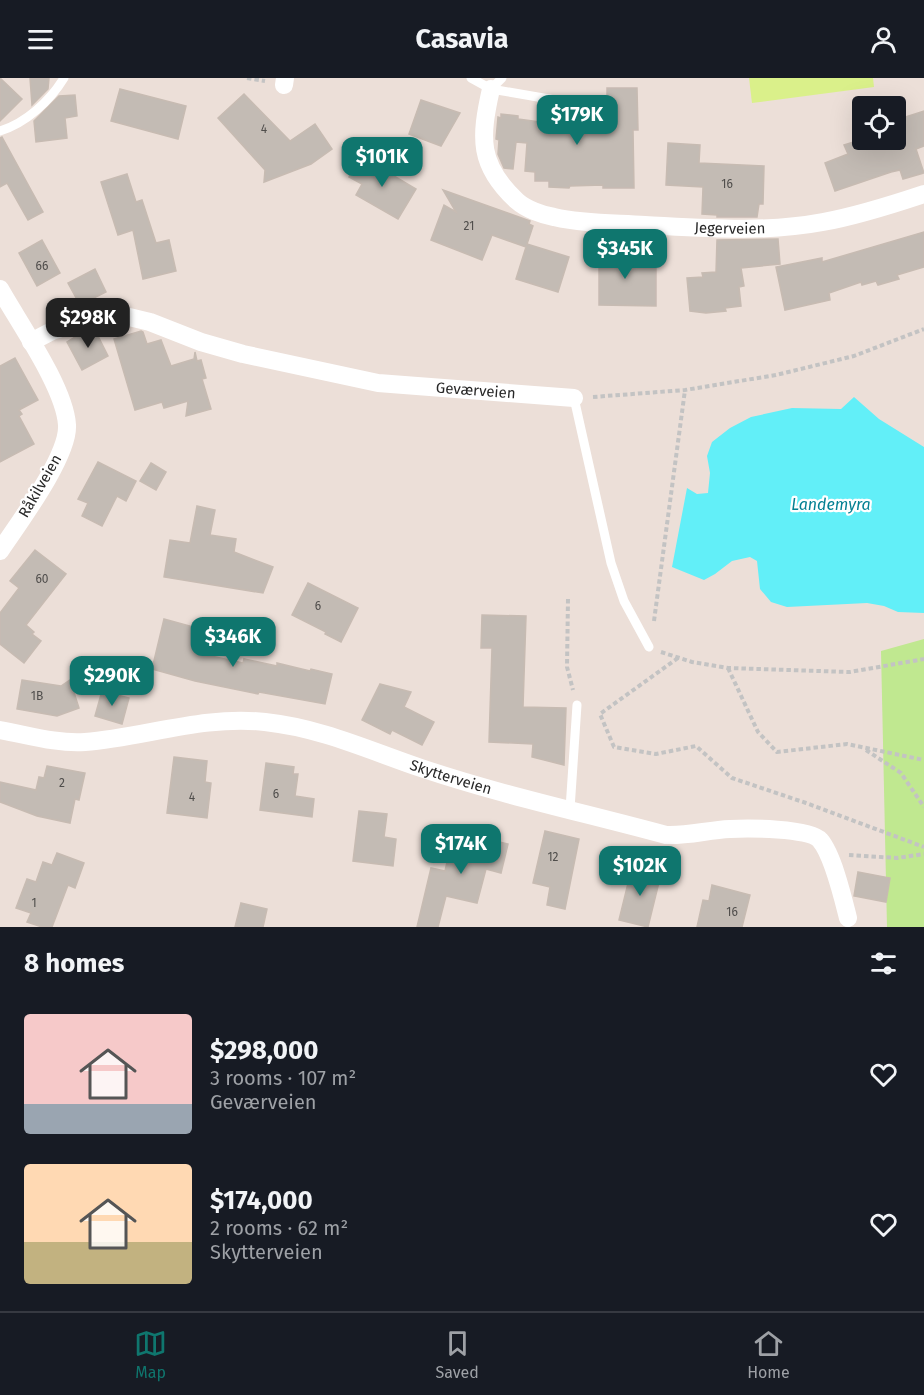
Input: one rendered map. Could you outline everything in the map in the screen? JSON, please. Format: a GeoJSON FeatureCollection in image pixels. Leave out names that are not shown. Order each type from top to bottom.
{"type":"FeatureCollection","features":[{"type":"Feature","properties":{"kind":"street","name":"Jegerveien"},"geometry":{"type":"LineString","coordinates":[[497,84],[485,116],[483,145],[494,174],[518,202],[552,217],[577,221],[707,228],[793,226],[847,217],[924,194]]}},
{"type":"Feature","properties":{"kind":"street","name":"Råkilveien"},"geometry":{"type":"LineString","coordinates":[[0,289],[7,319],[31,342],[59,397],[67,427],[55,463],[42,488],[0,551]]}},
{"type":"Feature","properties":{"kind":"street","name":"Geværveien"},"geometry":{"type":"LineString","coordinates":[[31,342],[52,331],[85,321],[110,316],[125,316],[150,322],[201,342],[243,354],[378,383],[574,398]]}},
{"type":"Feature","properties":{"kind":"street","name":"Skytterveien"},"geometry":{"type":"LineString","coordinates":[[0,730],[69,742],[101,740],[227,720],[261,721],[322,732],[422,768],[666,835],[679,836],[732,829],[800,832],[815,836],[821,842],[840,886],[848,918]]}},
{"type":"Feature","properties":{"kind":"lane"},"geometry":{"type":"LineString","coordinates":[[0,131],[19,123],[32,114],[55,92],[64,78]]}},
{"type":"Feature","properties":{"kind":"lane"},"geometry":{"type":"LineString","coordinates":[[471,78],[584,105]]}},
{"type":"Feature","properties":{"kind":"lane"},"geometry":{"type":"LineString","coordinates":[[574,398],[611,563],[624,601],[649,647]]}},
{"type":"Feature","properties":{"kind":"lane"},"geometry":{"type":"LineString","coordinates":[[570,809],[577,705]]}},
{"type":"Feature","properties":{"kind":"path"},"geometry":{"type":"LineString","coordinates":[[574,398],[685,390],[776,375],[854,356],[924,329]]}},
{"type":"Feature","properties":{"kind":"path"},"geometry":{"type":"LineString","coordinates":[[685,390],[649,647],[692,662],[728,668],[850,672],[924,659]]}},
{"type":"Feature","properties":{"kind":"path"},"geometry":{"type":"LineString","coordinates":[[568,599],[567,667],[577,705]]}},
{"type":"Feature","properties":{"kind":"path"},"geometry":{"type":"LineString","coordinates":[[679,658],[600,714],[614,747],[656,754],[696,746],[732,778],[924,847]]}},
{"type":"Feature","properties":{"kind":"path"},"geometry":{"type":"LineString","coordinates":[[728,668],[758,732],[777,752],[847,744],[924,760]]}},
{"type":"Feature","properties":{"kind":"path"},"geometry":{"type":"LineString","coordinates":[[863,748],[901,773],[924,807]]}},
{"type":"Feature","properties":{"kind":"path"},"geometry":{"type":"LineString","coordinates":[[827,854],[897,858],[924,854]]}},
{"type":"Feature","properties":{"kind":"green space"},"geometry":{"type":"Polygon","coordinates":[[[749,78],[873,78],[874,87],[752,103],[749,78]]]}},
{"type":"Feature","properties":{"kind":"green space"},"geometry":{"type":"Polygon","coordinates":[[[924,639],[924,927],[887,927],[881,651],[924,639]]]}},
{"type":"Feature","properties":{"kind":"water","name":"Landemyra"},"geometry":{"type":"Polygon","coordinates":[[[854,397],[879,419],[924,447],[924,613],[898,612],[884,606],[867,603],[787,607],[771,602],[760,589],[757,561],[750,557],[732,561],[704,580],[672,567],[687,488],[697,494],[708,493],[710,473],[707,456],[712,442],[730,428],[751,417],[792,408],[841,409],[854,397]]]}},
{"type":"Feature","properties":{"kind":"building"},"geometry":{"type":"Polygon","coordinates":[[[0,78],[22,99],[0,121],[0,78]]]}},
{"type":"Feature","properties":{"kind":"building"},"geometry":{"type":"Polygon","coordinates":[[[30,78],[49,78],[48,89],[32,105],[30,78]]]}},
{"type":"Feature","properties":{"kind":"building"},"geometry":{"type":"Polygon","coordinates":[[[607,88],[637,88],[638,130],[633,130],[634,188],[603,188],[603,185],[549,187],[549,181],[535,181],[535,172],[525,171],[527,143],[516,142],[513,169],[504,168],[498,154],[499,140],[496,139],[498,117],[501,118],[501,114],[518,116],[518,119],[555,124],[556,121],[576,122],[576,118],[607,120],[607,88]]]}},
{"type":"Feature","properties":{"kind":"building"},"geometry":{"type":"Polygon","coordinates":[[[120,89],[186,106],[178,139],[111,121],[120,89]]]}},
{"type":"Feature","properties":{"kind":"building"},"geometry":{"type":"Polygon","coordinates":[[[244,94],[290,141],[315,124],[332,149],[311,164],[264,182],[265,170],[218,118],[244,94]]]}},
{"type":"Feature","properties":{"kind":"building"},"geometry":{"type":"Polygon","coordinates":[[[75,95],[77,116],[65,118],[67,138],[36,142],[34,121],[59,96],[75,95]]]}},
{"type":"Feature","properties":{"kind":"building"},"geometry":{"type":"Polygon","coordinates":[[[421,100],[460,113],[441,146],[409,134],[421,100]]]}},
{"type":"Feature","properties":{"kind":"building"},"geometry":{"type":"Polygon","coordinates":[[[924,111],[924,146],[916,149],[924,173],[903,179],[900,170],[835,191],[825,163],[848,154],[844,145],[852,142],[852,150],[906,150],[906,117],[924,111]]]}},
{"type":"Feature","properties":{"kind":"building"},"geometry":{"type":"Polygon","coordinates":[[[2,137],[43,212],[28,220],[7,183],[0,187],[0,138],[2,137]]]}},
{"type":"Feature","properties":{"kind":"building"},"geometry":{"type":"Polygon","coordinates":[[[668,143],[700,145],[699,163],[764,166],[763,204],[759,204],[757,217],[717,217],[717,215],[702,214],[703,187],[666,185],[668,143]]]}},
{"type":"Feature","properties":{"kind":"building"},"geometry":{"type":"Polygon","coordinates":[[[362,157],[416,189],[398,219],[356,195],[362,184],[349,177],[362,157]]]}},
{"type":"Feature","properties":{"kind":"building"},"geometry":{"type":"Polygon","coordinates":[[[127,174],[136,202],[142,200],[156,243],[169,240],[176,271],[143,279],[133,230],[118,235],[101,182],[127,174]]]}},
{"type":"Feature","properties":{"kind":"building"},"geometry":{"type":"Polygon","coordinates":[[[443,190],[530,221],[529,224],[533,226],[527,244],[569,257],[558,292],[516,279],[526,247],[492,235],[482,260],[431,240],[444,205],[456,212],[443,190]]]}},
{"type":"Feature","properties":{"kind":"building"},"geometry":{"type":"Polygon","coordinates":[[[924,232],[924,267],[897,275],[899,279],[878,285],[876,281],[862,285],[861,282],[829,293],[830,300],[785,310],[776,267],[822,258],[822,262],[924,232]]]}},
{"type":"Feature","properties":{"kind":"building"},"geometry":{"type":"Polygon","coordinates":[[[778,239],[780,264],[741,268],[744,286],[739,287],[741,306],[725,308],[726,311],[706,313],[690,311],[687,278],[703,277],[702,273],[716,272],[717,240],[778,239]]]}},
{"type":"Feature","properties":{"kind":"building"},"geometry":{"type":"Polygon","coordinates":[[[42,240],[60,273],[37,286],[19,253],[42,240]]]}},
{"type":"Feature","properties":{"kind":"building"},"geometry":{"type":"Polygon","coordinates":[[[599,249],[634,249],[635,267],[656,268],[656,306],[599,305],[599,249]]]}},
{"type":"Feature","properties":{"kind":"building"},"geometry":{"type":"Polygon","coordinates":[[[95,269],[106,292],[80,305],[68,283],[95,269]]]}},
{"type":"Feature","properties":{"kind":"building"},"geometry":{"type":"Polygon","coordinates":[[[95,330],[108,356],[82,370],[67,342],[80,334],[95,330]]]}},
{"type":"Feature","properties":{"kind":"building"},"geometry":{"type":"Polygon","coordinates":[[[141,331],[147,344],[161,340],[171,366],[194,359],[195,352],[197,361],[201,360],[206,378],[202,379],[211,409],[186,416],[188,401],[164,408],[162,402],[135,410],[114,339],[141,331]]]}},
{"type":"Feature","properties":{"kind":"building"},"geometry":{"type":"Polygon","coordinates":[[[15,358],[38,400],[19,410],[22,414],[19,416],[34,444],[0,462],[0,366],[15,358]]]}},
{"type":"Feature","properties":{"kind":"building"},"geometry":{"type":"Polygon","coordinates":[[[98,462],[136,481],[126,501],[117,496],[102,526],[82,516],[88,503],[78,499],[98,462]]]}},
{"type":"Feature","properties":{"kind":"building"},"geometry":{"type":"Polygon","coordinates":[[[151,463],[166,472],[156,490],[140,481],[151,463]]]}},
{"type":"Feature","properties":{"kind":"building"},"geometry":{"type":"Polygon","coordinates":[[[197,506],[215,510],[210,535],[236,539],[234,552],[273,567],[263,593],[164,577],[170,540],[190,543],[197,506]]]}},
{"type":"Feature","properties":{"kind":"building"},"geometry":{"type":"Polygon","coordinates":[[[35,550],[66,574],[26,625],[41,641],[24,663],[0,644],[0,613],[19,588],[10,581],[35,550]]]}},
{"type":"Feature","properties":{"kind":"building"},"geometry":{"type":"Polygon","coordinates":[[[308,583],[358,608],[341,642],[292,615],[308,583]]]}},
{"type":"Feature","properties":{"kind":"building"},"geometry":{"type":"Polygon","coordinates":[[[482,615],[526,616],[523,707],[566,708],[564,765],[532,757],[533,744],[489,742],[492,648],[481,648],[482,615]]]}},
{"type":"Feature","properties":{"kind":"building"},"geometry":{"type":"Polygon","coordinates":[[[164,619],[208,631],[202,654],[243,663],[244,659],[277,666],[277,663],[332,674],[325,704],[259,692],[258,694],[195,681],[152,669],[164,619]]]}},
{"type":"Feature","properties":{"kind":"building"},"geometry":{"type":"Polygon","coordinates":[[[22,680],[61,686],[70,680],[79,708],[57,716],[17,709],[22,680]]]}},
{"type":"Feature","properties":{"kind":"building"},"geometry":{"type":"Polygon","coordinates":[[[380,684],[411,692],[404,707],[434,722],[422,745],[392,730],[390,734],[362,720],[380,684]]]}},
{"type":"Feature","properties":{"kind":"building"},"geometry":{"type":"Polygon","coordinates":[[[102,691],[129,698],[122,724],[95,716],[102,691]]]}},
{"type":"Feature","properties":{"kind":"building"},"geometry":{"type":"Polygon","coordinates":[[[174,757],[207,761],[205,782],[211,783],[207,818],[167,813],[174,757]]]}},
{"type":"Feature","properties":{"kind":"building"},"geometry":{"type":"Polygon","coordinates":[[[266,763],[294,767],[293,774],[298,774],[295,796],[314,799],[312,817],[260,810],[266,763]]]}},
{"type":"Feature","properties":{"kind":"building"},"geometry":{"type":"Polygon","coordinates":[[[47,766],[85,773],[79,800],[75,799],[70,823],[37,816],[0,802],[0,782],[36,790],[39,777],[44,778],[47,766]]]}},
{"type":"Feature","properties":{"kind":"building"},"geometry":{"type":"Polygon","coordinates":[[[359,811],[387,814],[384,837],[396,839],[393,866],[353,861],[359,811]]]}},
{"type":"Feature","properties":{"kind":"building"},"geometry":{"type":"Polygon","coordinates":[[[454,831],[508,844],[501,873],[486,869],[477,903],[446,896],[438,927],[417,927],[431,868],[445,871],[454,831]]]}},
{"type":"Feature","properties":{"kind":"building"},"geometry":{"type":"Polygon","coordinates":[[[545,831],[579,839],[565,909],[547,905],[550,887],[533,883],[545,831]]]}},
{"type":"Feature","properties":{"kind":"building"},"geometry":{"type":"Polygon","coordinates":[[[57,853],[84,863],[75,888],[68,885],[52,927],[42,927],[27,922],[31,913],[16,908],[27,879],[36,882],[43,862],[52,865],[57,853]]]}},
{"type":"Feature","properties":{"kind":"building"},"geometry":{"type":"Polygon","coordinates":[[[632,867],[661,874],[648,927],[619,920],[632,867]]]}},
{"type":"Feature","properties":{"kind":"building"},"geometry":{"type":"Polygon","coordinates":[[[858,872],[890,878],[886,902],[854,896],[858,872]]]}},
{"type":"Feature","properties":{"kind":"building"},"geometry":{"type":"Polygon","coordinates":[[[712,885],[750,895],[742,927],[697,927],[703,900],[709,901],[712,885]]]}},
{"type":"Feature","properties":{"kind":"building"},"geometry":{"type":"Polygon","coordinates":[[[241,903],[267,909],[263,927],[235,927],[241,903]]]}}]}
